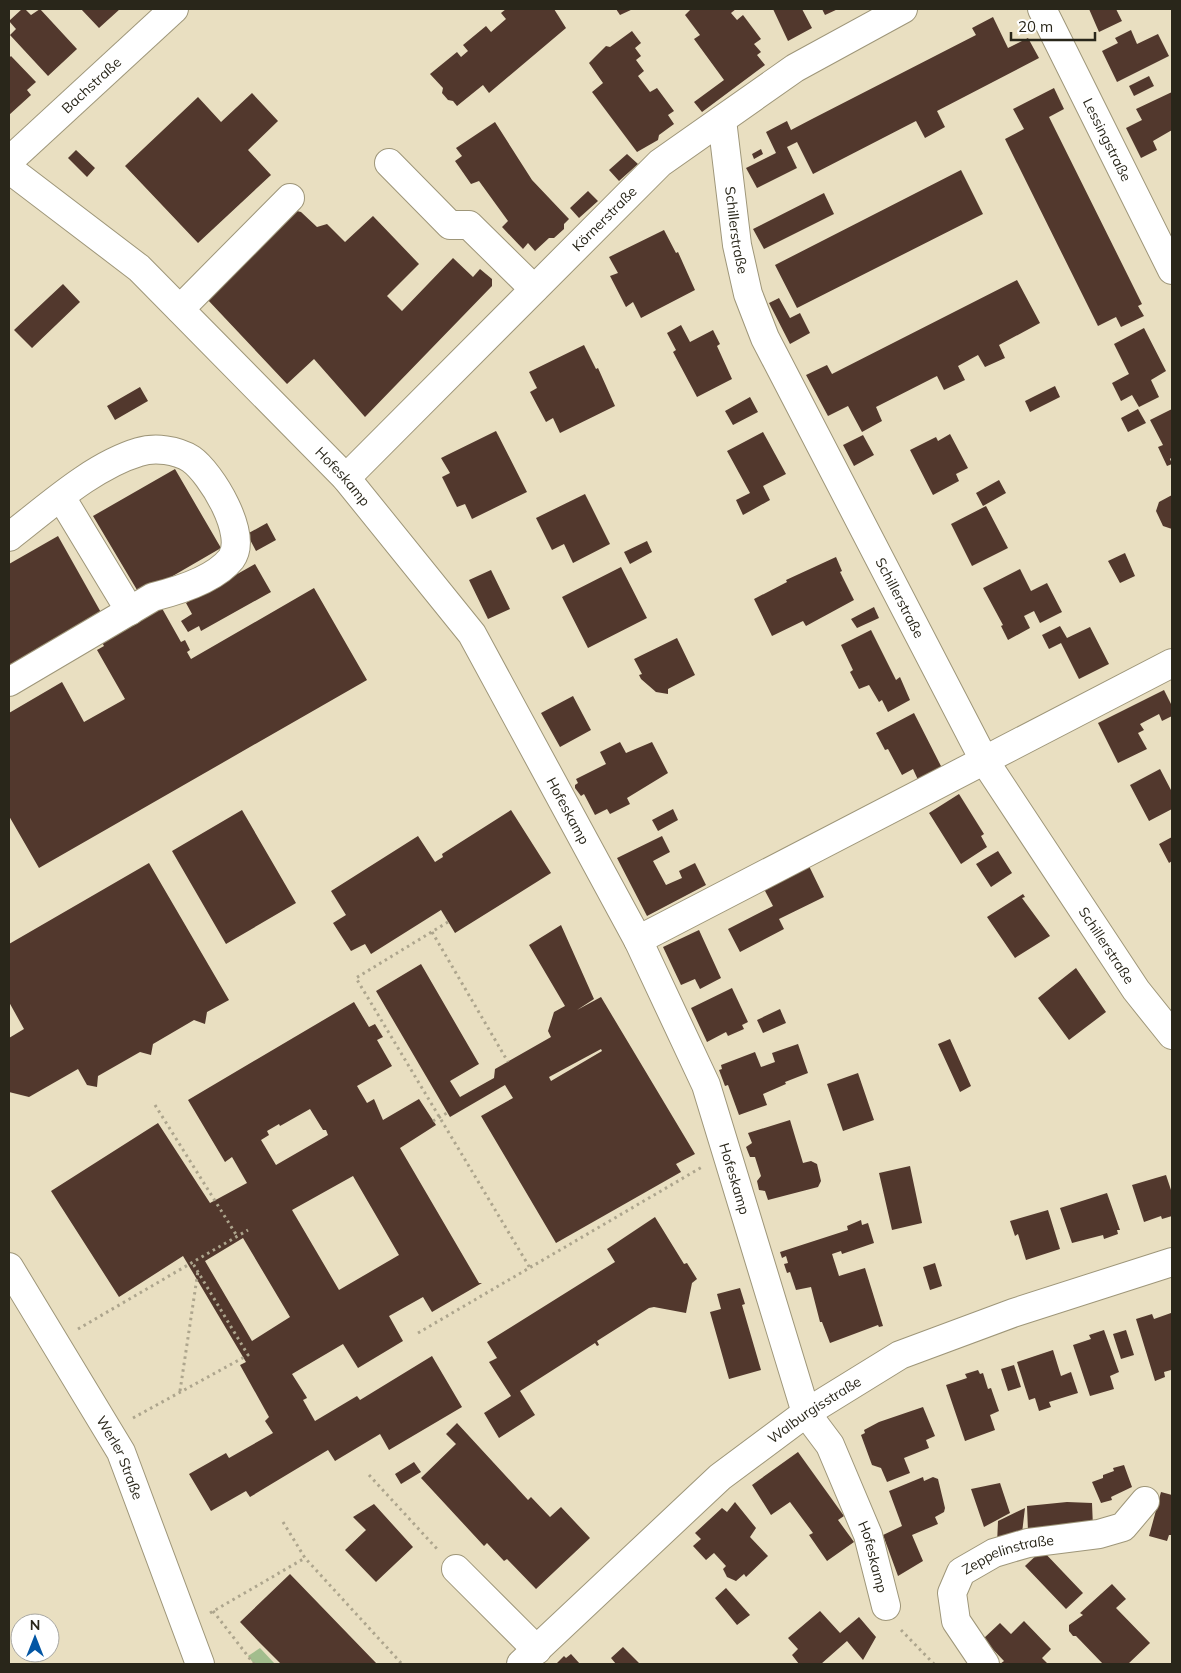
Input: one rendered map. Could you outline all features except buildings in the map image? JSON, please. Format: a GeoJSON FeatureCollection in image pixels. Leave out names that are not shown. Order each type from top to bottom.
{"type":"FeatureCollection","features":[{"type":"Feature","properties":{"kind":"street","name":"Bachstraße"},"geometry":{"type":"LineString","coordinates":[[9,162],[174,9]]}},
{"type":"Feature","properties":{"kind":"street","name":"Körnerstraße"},"geometry":{"type":"LineString","coordinates":[[346,478],[660,163],[794,68],[903,9]]}},
{"type":"Feature","properties":{"kind":"street","name":"Lessingstraße"},"geometry":{"type":"LineString","coordinates":[[1042,9],[1172,270]]}},
{"type":"Feature","properties":{"kind":"street","name":"Schillerstraße"},"geometry":{"type":"LineString","coordinates":[[722,120],[737,245],[748,294],[765,338],[984,760],[1136,990],[1172,1035]]}},
{"type":"Feature","properties":{"kind":"street"},"geometry":{"type":"LineString","coordinates":[[389,163],[450,225],[468,225],[534,289]]}},
{"type":"Feature","properties":{"kind":"street","name":"Hofeskamp"},"geometry":{"type":"LineString","coordinates":[[9,169],[139,268],[180,309],[346,478],[472,634],[638,940],[706,1085],[806,1413],[830,1445],[868,1534],[886,1606]]}},
{"type":"Feature","properties":{"kind":"street"},"geometry":{"type":"LineString","coordinates":[[180,309],[290,198]]}},
{"type":"Feature","properties":{"kind":"street"},"geometry":{"type":"LineString","coordinates":[[9,537],[80,482],[140,452],[167,451],[180,454],[192,460],[205,472],[232,519],[236,535],[232,558],[221,568],[180,591],[153,597],[9,682]]}},
{"type":"Feature","properties":{"kind":"street"},"geometry":{"type":"LineString","coordinates":[[61,497],[130,611]]}},
{"type":"Feature","properties":{"kind":"street"},"geometry":{"type":"LineString","coordinates":[[638,940],[1172,663]]}},
{"type":"Feature","properties":{"kind":"street","name":"Walburgisstraße"},"geometry":{"type":"LineString","coordinates":[[529,1657],[720,1477],[806,1413],[900,1355],[1013,1313],[1172,1262]]}},
{"type":"Feature","properties":{"kind":"street","name":"Werler Straße"},"geometry":{"type":"LineString","coordinates":[[9,1267],[121,1452],[200,1664]]}},
{"type":"Feature","properties":{"kind":"street","name":"Zeppelinstraße"},"geometry":{"type":"LineString","coordinates":[[985,1664],[956,1622],[952,1593],[961,1572],[994,1553],[1028,1543],[1099,1534],[1123,1527],[1145,1501]]}},
{"type":"Feature","properties":{"kind":"street"},"geometry":{"type":"LineString","coordinates":[[456,1569],[529,1657]]}},
{"type":"Feature","properties":{"kind":"path"},"geometry":{"type":"LineString","coordinates":[[448,922],[356,978],[441,1116],[530,1268]]}},
{"type":"Feature","properties":{"kind":"path"},"geometry":{"type":"LineString","coordinates":[[432,932],[508,1062]]}},
{"type":"Feature","properties":{"kind":"path"},"geometry":{"type":"LineString","coordinates":[[155,1105],[237,1236]]}},
{"type":"Feature","properties":{"kind":"path"},"geometry":{"type":"LineString","coordinates":[[433,1121],[447,1113]]}},
{"type":"Feature","properties":{"kind":"path"},"geometry":{"type":"LineString","coordinates":[[418,1333],[726,1153]]}},
{"type":"Feature","properties":{"kind":"path"},"geometry":{"type":"LineString","coordinates":[[54,1343],[248,1230]]}},
{"type":"Feature","properties":{"kind":"path"},"geometry":{"type":"LineString","coordinates":[[108,1431],[248,1355],[192,1262]]}},
{"type":"Feature","properties":{"kind":"path"},"geometry":{"type":"LineString","coordinates":[[180,1392],[198,1271]]}},
{"type":"Feature","properties":{"kind":"path"},"geometry":{"type":"LineString","coordinates":[[369,1474],[456,1569]]}},
{"type":"Feature","properties":{"kind":"path"},"geometry":{"type":"LineString","coordinates":[[283,1522],[305,1558],[402,1664]]}},
{"type":"Feature","properties":{"kind":"path"},"geometry":{"type":"LineString","coordinates":[[186,1628],[305,1558]]}},
{"type":"Feature","properties":{"kind":"path"},"geometry":{"type":"LineString","coordinates":[[886,1606],[892,1620],[934,1664]]}},
{"type":"Feature","properties":{"kind":"path"},"geometry":{"type":"LineString","coordinates":[[213,1611],[254,1664]]}},
{"type":"Feature","properties":{"kind":"green space"},"geometry":{"type":"Polygon","coordinates":[[[260,1648],[275,1664],[254,1664],[248,1656],[260,1648]]]}}]}
